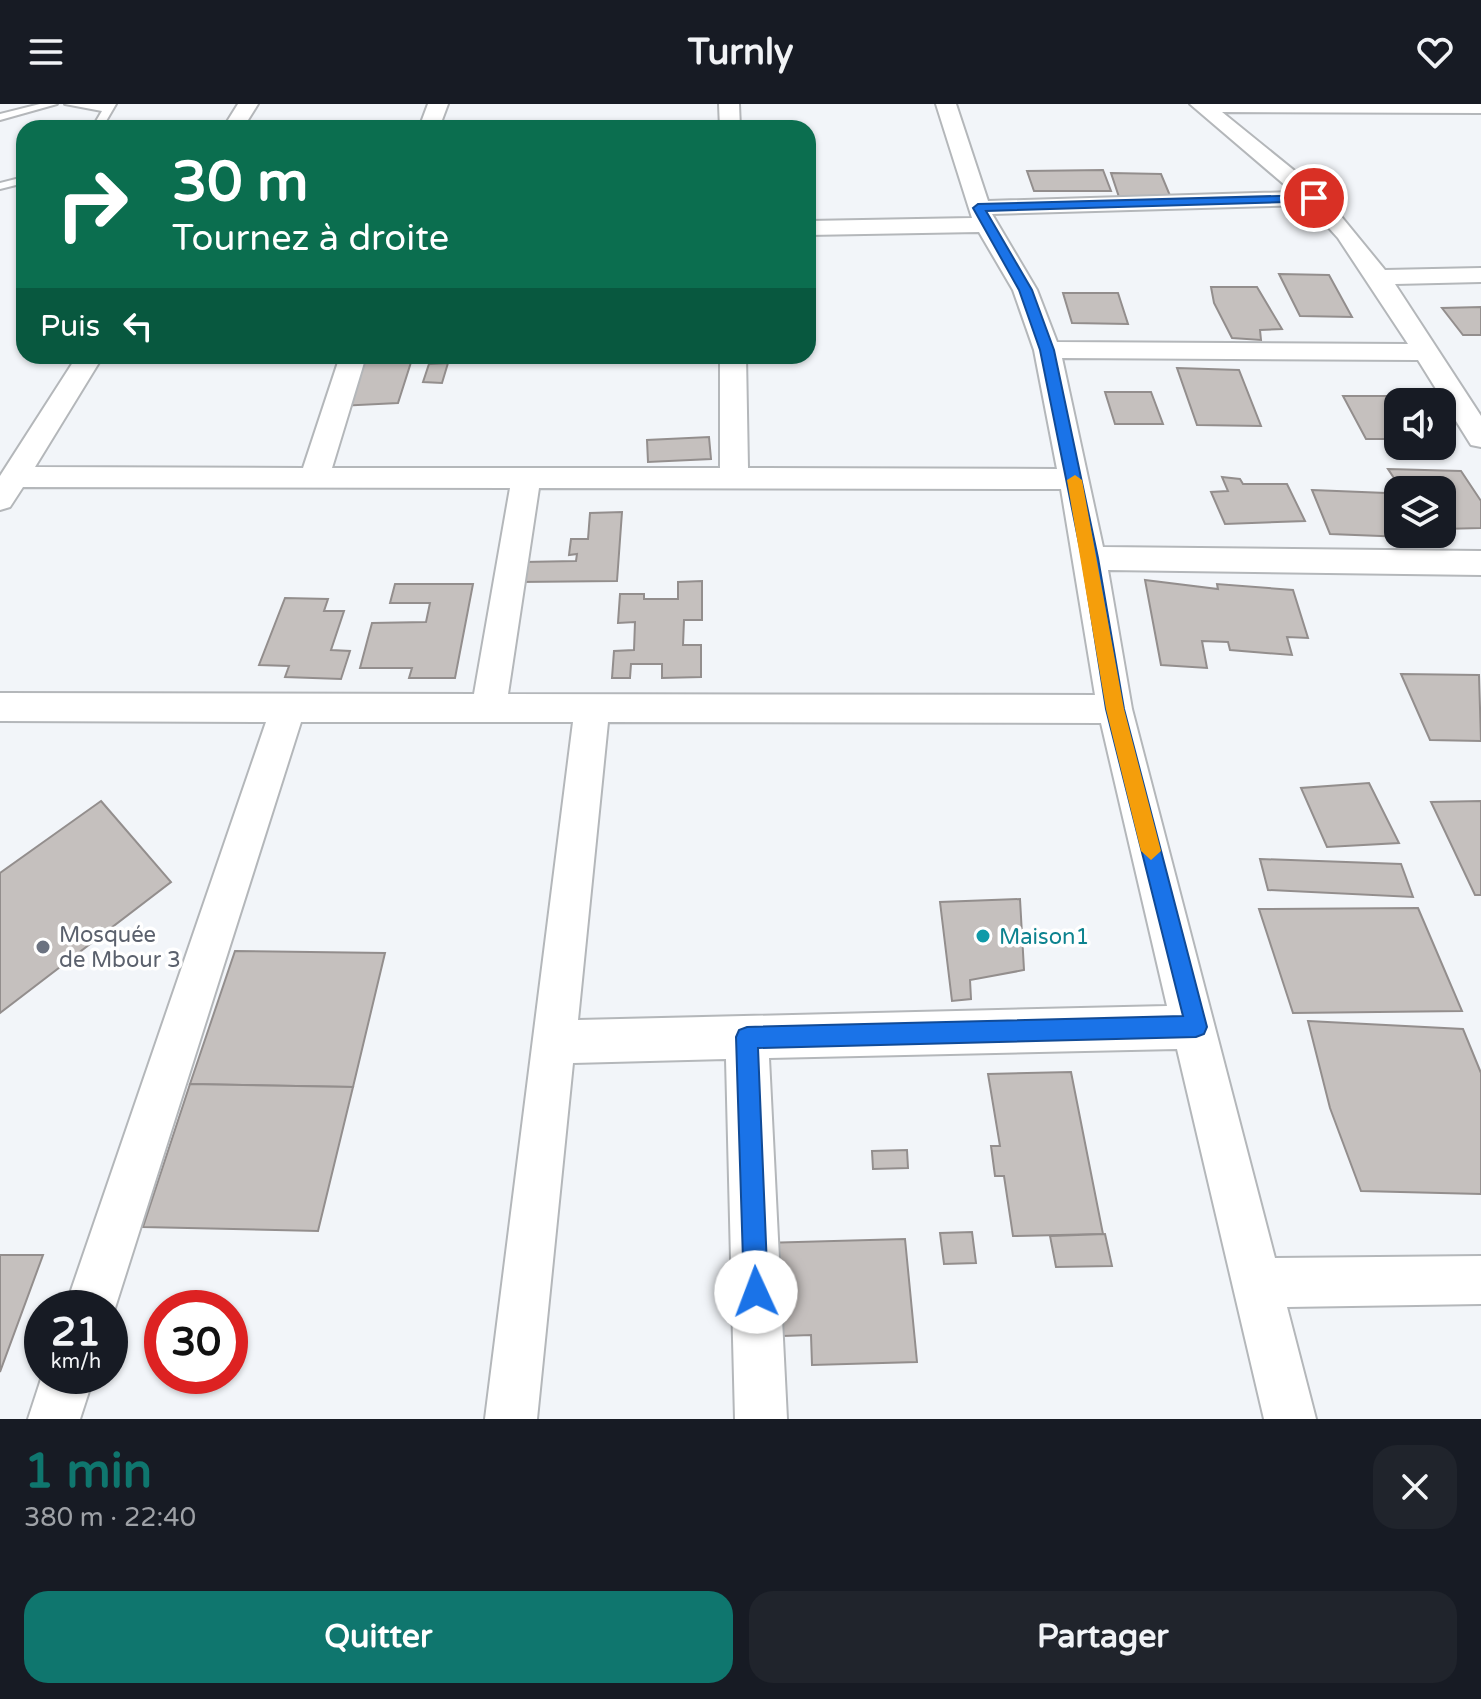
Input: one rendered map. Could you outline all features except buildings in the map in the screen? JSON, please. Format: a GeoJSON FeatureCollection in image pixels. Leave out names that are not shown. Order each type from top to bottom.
{"type":"FeatureCollection","features":[{"type":"Feature","properties":{"kind":"street"},"geometry":{"type":"LineString","coordinates":[[946,104],[982,216],[1011,261],[1047,350],[1090,558],[1115,709],[1196,1027],[1290,1419]]}},
{"type":"Feature","properties":{"kind":"street"},"geometry":{"type":"LineString","coordinates":[[1200,105],[1481,107]]}},
{"type":"Feature","properties":{"kind":"street"},"geometry":{"type":"LineString","coordinates":[[1200,105],[1314,198],[1378,277],[1481,438]]}},
{"type":"Feature","properties":{"kind":"street"},"geometry":{"type":"LineString","coordinates":[[816,227],[1314,198]]}},
{"type":"Feature","properties":{"kind":"street"},"geometry":{"type":"LineString","coordinates":[[1378,277],[1481,275]]}},
{"type":"Feature","properties":{"kind":"street"},"geometry":{"type":"LineString","coordinates":[[1047,350],[1424,352]]}},
{"type":"Feature","properties":{"kind":"street"},"geometry":{"type":"LineString","coordinates":[[7,489],[85,364]]}},
{"type":"Feature","properties":{"kind":"street"},"geometry":{"type":"LineString","coordinates":[[314,478],[350,364]]}},
{"type":"Feature","properties":{"kind":"street"},"geometry":{"type":"LineString","coordinates":[[733,364],[734,479]]}},
{"type":"Feature","properties":{"kind":"street"},"geometry":{"type":"LineString","coordinates":[[7,489],[314,478],[1074,479]]}},
{"type":"Feature","properties":{"kind":"street"},"geometry":{"type":"LineString","coordinates":[[489,706],[526,479]]}},
{"type":"Feature","properties":{"kind":"street"},"geometry":{"type":"LineString","coordinates":[[1090,558],[1481,563]]}},
{"type":"Feature","properties":{"kind":"street"},"geometry":{"type":"LineString","coordinates":[[0,707],[1115,709]]}},
{"type":"Feature","properties":{"kind":"street"},"geometry":{"type":"LineString","coordinates":[[96,1290],[288,707]]}},
{"type":"Feature","properties":{"kind":"street"},"geometry":{"type":"LineString","coordinates":[[511,1419],[592,707]]}},
{"type":"Feature","properties":{"kind":"street"},"geometry":{"type":"LineString","coordinates":[[554,1042],[1196,1027]]}},
{"type":"Feature","properties":{"kind":"street"},"geometry":{"type":"LineString","coordinates":[[747,1037],[761,1419]]}},
{"type":"Feature","properties":{"kind":"street"},"geometry":{"type":"LineString","coordinates":[[1255,1283],[1481,1280]]}},
{"type":"Feature","properties":{"kind":"street"},"geometry":{"type":"LineString","coordinates":[[54,1419],[62,1394]]}},
{"type":"Feature","properties":{"kind":"lane"},"geometry":{"type":"LineString","coordinates":[[0,117],[52,104]]}},
{"type":"Feature","properties":{"kind":"lane"},"geometry":{"type":"LineString","coordinates":[[70,104],[110,106]]}},
{"type":"Feature","properties":{"kind":"slow traffic"},"geometry":{"type":"LineString","coordinates":[[1075,480],[1115,709],[1151,851]]}},
{"type":"Feature","properties":{"kind":"place","name":"Maison1"},"geometry":{"type":"Point","coordinates":[983,936]}},
{"type":"Feature","properties":{"kind":"place","name":"Mosquée de Mbour 3"},"geometry":{"type":"Point","coordinates":[43,947]}},
{"type":"Feature","properties":{"kind":"route"},"geometry":{"type":"LineString","coordinates":[[756,1292],[747,1037],[1196,1027],[1115,709],[1090,558],[1047,350],[1011,261],[978,208],[1314,198]]}}]}
